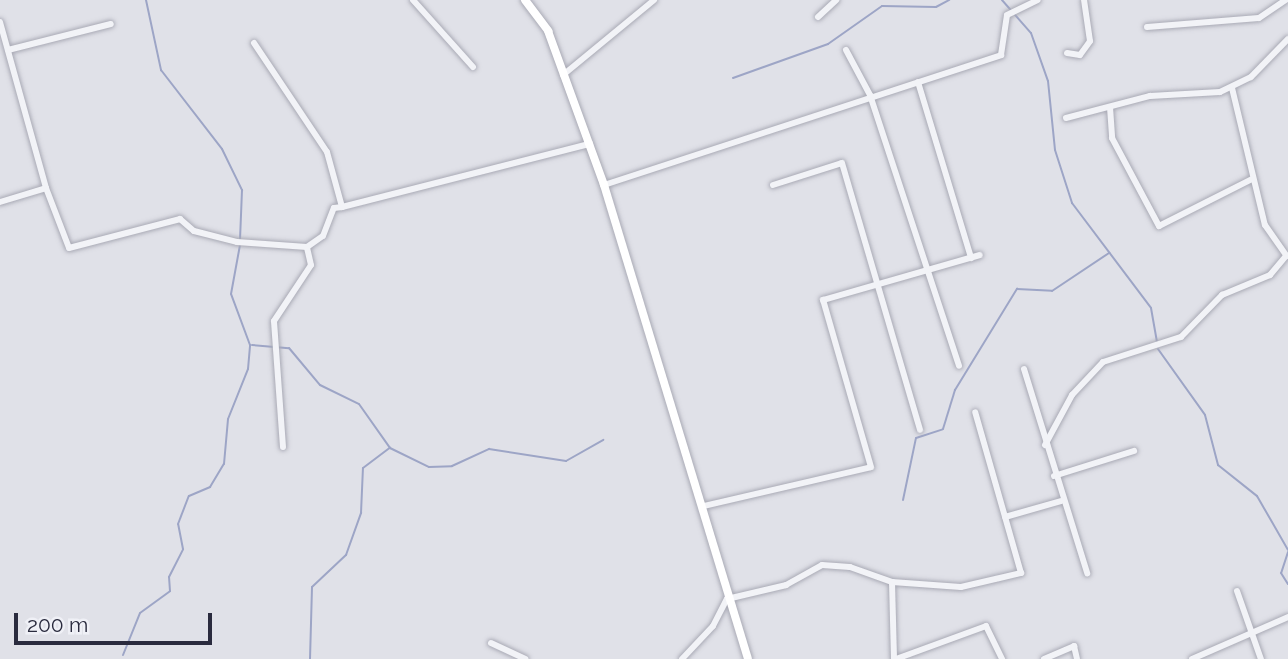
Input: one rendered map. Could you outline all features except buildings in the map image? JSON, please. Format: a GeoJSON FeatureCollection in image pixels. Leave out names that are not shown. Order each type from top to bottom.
{"type":"FeatureCollection","features":[{"type":"Feature","properties":{"kind":"street"},"geometry":{"type":"LineString","coordinates":[[412,0],[473,67]]}},
{"type":"Feature","properties":{"kind":"street"},"geometry":{"type":"LineString","coordinates":[[525,0],[548,31],[604,185],[704,506],[727,599],[748,659]]}},
{"type":"Feature","properties":{"kind":"street"},"geometry":{"type":"LineString","coordinates":[[563,75],[654,0]]}},
{"type":"Feature","properties":{"kind":"street"},"geometry":{"type":"LineString","coordinates":[[818,17],[836,0]]}},
{"type":"Feature","properties":{"kind":"street"},"geometry":{"type":"LineString","coordinates":[[604,185],[870,95],[1001,55],[1007,15],[1038,0]]}},
{"type":"Feature","properties":{"kind":"street"},"geometry":{"type":"LineString","coordinates":[[1067,53],[1080,55],[1090,41],[1084,0]]}},
{"type":"Feature","properties":{"kind":"street"},"geometry":{"type":"LineString","coordinates":[[1147,27],[1259,18],[1286,0]]}},
{"type":"Feature","properties":{"kind":"street"},"geometry":{"type":"LineString","coordinates":[[0,22],[46,188],[69,248],[180,219],[194,231],[237,242],[307,247],[323,236],[334,208],[590,144]]}},
{"type":"Feature","properties":{"kind":"street"},"geometry":{"type":"LineString","coordinates":[[8,51],[111,24]]}},
{"type":"Feature","properties":{"kind":"street"},"geometry":{"type":"LineString","coordinates":[[1066,117],[1150,96],[1201,96],[1232,88],[1288,39]]}},
{"type":"Feature","properties":{"kind":"street"},"geometry":{"type":"LineString","coordinates":[[254,43],[327,152],[342,207]]}},
{"type":"Feature","properties":{"kind":"street"},"geometry":{"type":"LineString","coordinates":[[846,50],[870,95],[924,271],[959,366]]}},
{"type":"Feature","properties":{"kind":"street"},"geometry":{"type":"LineString","coordinates":[[918,82],[971,258]]}},
{"type":"Feature","properties":{"kind":"street"},"geometry":{"type":"LineString","coordinates":[[1045,444],[1072,395],[1103,362],[1181,337],[1222,295],[1270,275],[1287,257],[1265,225],[1232,88]]}},
{"type":"Feature","properties":{"kind":"street"},"geometry":{"type":"LineString","coordinates":[[1110,107],[1112,138],[1159,226],[1252,179]]}},
{"type":"Feature","properties":{"kind":"street"},"geometry":{"type":"LineString","coordinates":[[773,185],[842,163],[920,430]]}},
{"type":"Feature","properties":{"kind":"street"},"geometry":{"type":"LineString","coordinates":[[0,202],[46,188]]}},
{"type":"Feature","properties":{"kind":"street"},"geometry":{"type":"LineString","coordinates":[[283,447],[271,336],[284,302],[311,265],[307,247]]}},
{"type":"Feature","properties":{"kind":"street"},"geometry":{"type":"LineString","coordinates":[[704,506],[871,467],[823,300],[980,255]]}},
{"type":"Feature","properties":{"kind":"street"},"geometry":{"type":"LineString","coordinates":[[1024,369],[1060,501],[1087,573]]}},
{"type":"Feature","properties":{"kind":"street"},"geometry":{"type":"LineString","coordinates":[[682,659],[713,626],[727,599],[786,585],[822,565],[850,566],[891,582],[961,587],[1021,573],[975,412]]}},
{"type":"Feature","properties":{"kind":"street"},"geometry":{"type":"LineString","coordinates":[[1054,476],[1134,451]]}},
{"type":"Feature","properties":{"kind":"street"},"geometry":{"type":"LineString","coordinates":[[1005,517],[1060,501]]}},
{"type":"Feature","properties":{"kind":"street"},"geometry":{"type":"LineString","coordinates":[[891,582],[895,659],[986,626],[1002,659]]}},
{"type":"Feature","properties":{"kind":"street"},"geometry":{"type":"LineString","coordinates":[[1237,591],[1261,659]]}},
{"type":"Feature","properties":{"kind":"street"},"geometry":{"type":"LineString","coordinates":[[1192,659],[1288,618]]}},
{"type":"Feature","properties":{"kind":"street"},"geometry":{"type":"LineString","coordinates":[[491,643],[526,659]]}},
{"type":"Feature","properties":{"kind":"street"},"geometry":{"type":"LineString","coordinates":[[1044,659],[1074,646],[1076,659]]}},
{"type":"Feature","properties":{"kind":"waterway"},"geometry":{"type":"LineString","coordinates":[[146,0],[161,70],[222,149],[242,190],[240,240]]}},
{"type":"Feature","properties":{"kind":"waterway"},"geometry":{"type":"LineString","coordinates":[[733,78],[828,44],[882,6],[936,7],[949,0]]}},
{"type":"Feature","properties":{"kind":"waterway"},"geometry":{"type":"LineString","coordinates":[[1002,0],[1031,33],[1048,81],[1055,150],[1072,203],[1151,308],[1157,343]]}},
{"type":"Feature","properties":{"kind":"waterway"},"geometry":{"type":"LineString","coordinates":[[123,655],[140,613],[170,591],[169,577],[183,549],[178,524],[189,496],[210,487],[224,464],[228,419],[248,369],[250,345],[231,294],[240,245]]}},
{"type":"Feature","properties":{"kind":"waterway"},"geometry":{"type":"LineString","coordinates":[[903,500],[916,438],[943,429],[955,390],[1017,289],[1052,291],[1109,253]]}},
{"type":"Feature","properties":{"kind":"waterway"},"geometry":{"type":"LineString","coordinates":[[252,345],[289,348],[320,385],[359,404],[390,448],[429,467],[452,466],[489,449],[566,461],[603,440]]}},
{"type":"Feature","properties":{"kind":"waterway"},"geometry":{"type":"LineString","coordinates":[[1158,349],[1205,415],[1218,465],[1257,496],[1288,550]]}},
{"type":"Feature","properties":{"kind":"waterway"},"geometry":{"type":"LineString","coordinates":[[310,659],[312,587],[346,555],[361,513],[363,468],[390,448]]}},
{"type":"Feature","properties":{"kind":"waterway"},"geometry":{"type":"LineString","coordinates":[[1288,552],[1281,573],[1288,584]]}}]}
